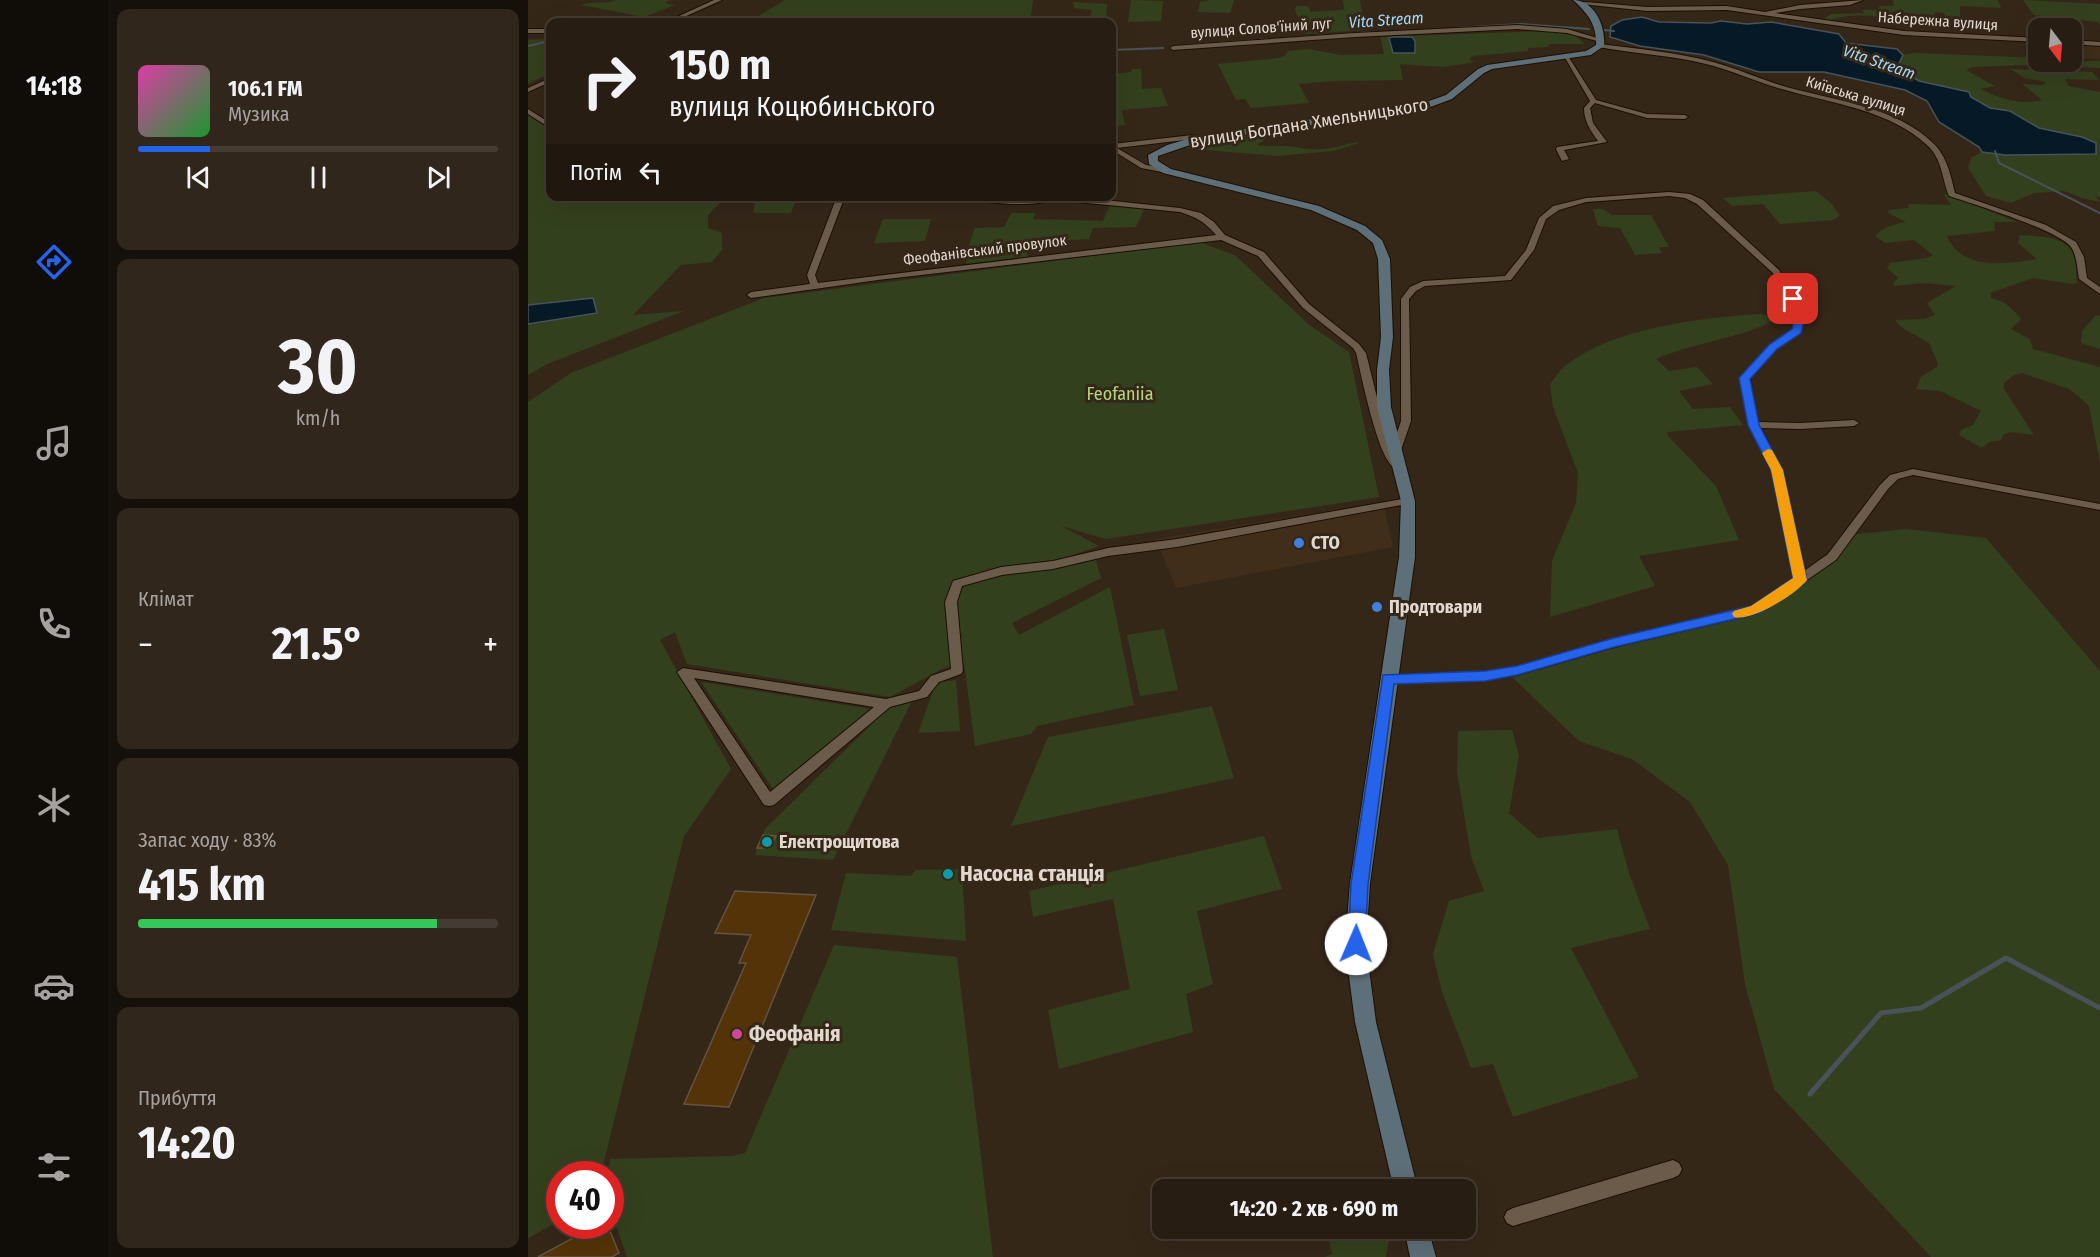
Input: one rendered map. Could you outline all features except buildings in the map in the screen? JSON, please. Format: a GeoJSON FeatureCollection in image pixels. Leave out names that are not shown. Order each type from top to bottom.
{"type":"FeatureCollection","features":[{"type":"Feature","properties":{"kind":"street"},"geometry":{"type":"LineString","coordinates":[[678,18],[719,0]]}},
{"type":"Feature","properties":{"kind":"street"},"geometry":{"type":"LineString","coordinates":[[1762,14],[1860,0]]}},
{"type":"Feature","properties":{"kind":"street"},"geometry":{"type":"LineString","coordinates":[[1581,2],[1597,24],[1601,43]]}},
{"type":"Feature","properties":{"kind":"street","name":"Набережна вулиця"},"geometry":{"type":"LineString","coordinates":[[1581,2],[1647,9],[1727,8],[1904,33],[2028,39]]}},
{"type":"Feature","properties":{"kind":"street","name":"вулиця Солов'їний луг"},"geometry":{"type":"LineString","coordinates":[[1173,48],[1340,36],[1518,27],[1567,31],[1601,43]]}},
{"type":"Feature","properties":{"kind":"street"},"geometry":{"type":"LineString","coordinates":[[528,31],[546,32]]}},
{"type":"Feature","properties":{"kind":"street","name":"вулиця Богдана Хмельницького"},"geometry":{"type":"LineString","coordinates":[[1403,1179],[1371,1044],[1356,965],[1356,923],[1360,884],[1407,557],[1408,501],[1384,407],[1386,284],[1384,259],[1378,242],[1361,228],[1315,208],[1167,171],[1153,162],[1153,155],[1170,147],[1201,138],[1425,106],[1449,97],[1481,71],[1490,67],[1588,53],[1601,43]]}},
{"type":"Feature","properties":{"kind":"street","name":"Київська вулиця"},"geometry":{"type":"LineString","coordinates":[[1601,43],[1710,63],[1773,85],[1874,112],[1908,126],[1932,145],[1940,157],[1952,194],[2043,227],[2073,244],[2080,257],[2083,279],[2100,291]]}},
{"type":"Feature","properties":{"kind":"street"},"geometry":{"type":"LineString","coordinates":[[2082,43],[2100,44]]}},
{"type":"Feature","properties":{"kind":"street"},"geometry":{"type":"LineString","coordinates":[[1566,57],[1594,101],[1647,116],[1685,117]]}},
{"type":"Feature","properties":{"kind":"street"},"geometry":{"type":"LineString","coordinates":[[528,90],[546,82]]}},
{"type":"Feature","properties":{"kind":"street"},"geometry":{"type":"LineString","coordinates":[[1564,159],[1560,149],[1604,142],[1593,130],[1587,116],[1587,108],[1594,101]]}},
{"type":"Feature","properties":{"kind":"street"},"geometry":{"type":"LineString","coordinates":[[528,111],[546,123]]}},
{"type":"Feature","properties":{"kind":"street"},"geometry":{"type":"LineString","coordinates":[[1116,146],[1201,138]]}},
{"type":"Feature","properties":{"kind":"street"},"geometry":{"type":"LineString","coordinates":[[1116,149],[1134,164],[1152,170],[1167,171]]}},
{"type":"Feature","properties":{"kind":"street"},"geometry":{"type":"LineString","coordinates":[[1396,450],[1406,421],[1406,299],[1413,289],[1423,284],[1508,278],[1530,250],[1543,218],[1556,208],[1586,200],[1625,196],[1669,194],[1687,196],[1700,202],[1776,272],[1801,313],[1797,331],[1773,347],[1745,378],[1754,425],[1777,470],[1800,580]]}},
{"type":"Feature","properties":{"kind":"street"},"geometry":{"type":"LineString","coordinates":[[815,285],[811,276],[840,201]]}},
{"type":"Feature","properties":{"kind":"street"},"geometry":{"type":"LineString","coordinates":[[1015,201],[1031,201]]}},
{"type":"Feature","properties":{"kind":"street"},"geometry":{"type":"LineString","coordinates":[[1096,201],[1180,210],[1198,215],[1211,224],[1222,237],[1261,254],[1306,306],[1356,346],[1365,363],[1381,434],[1402,482]]}},
{"type":"Feature","properties":{"kind":"street","name":"Феофанівський провулок"},"geometry":{"type":"LineString","coordinates":[[751,295],[815,285],[1222,237]]}},
{"type":"Feature","properties":{"kind":"street"},"geometry":{"type":"LineString","coordinates":[[1754,425],[1800,426],[1854,423]]}},
{"type":"Feature","properties":{"kind":"street"},"geometry":{"type":"LineString","coordinates":[[1388,679],[1485,676],[1517,670],[1614,643],[1755,610],[1832,557],[1884,487],[1894,477],[1904,473],[1940,476],[2100,507]]}},
{"type":"Feature","properties":{"kind":"street"},"geometry":{"type":"LineString","coordinates":[[886,704],[769,801],[683,672],[886,704],[923,694],[935,679],[957,671],[951,602],[957,584],[966,580],[1001,571],[1053,565],[1127,549],[1177,543],[1408,501]]}},
{"type":"Feature","properties":{"kind":"street"},"geometry":{"type":"LineString","coordinates":[[1513,1217],[1672,1169]]}},
{"type":"Feature","properties":{"kind":"street"},"geometry":{"type":"LineString","coordinates":[[1419,1239],[1423,1257]]}},
{"type":"Feature","properties":{"kind":"shaded area"},"geometry":{"type":"Polygon","coordinates":[[[2082,44],[2100,45],[2100,59],[2082,58],[2082,44]]]}},
{"type":"Feature","properties":{"kind":"shaded area"},"geometry":{"type":"Polygon","coordinates":[[[1383,502],[1393,547],[1176,588],[1156,539],[1383,502]]]}},
{"type":"Feature","properties":{"kind":"green space"},"geometry":{"type":"Polygon","coordinates":[[[616,0],[670,0],[665,3],[675,5],[644,17],[581,5],[616,0]]]}},
{"type":"Feature","properties":{"kind":"green space"},"geometry":{"type":"Polygon","coordinates":[[[785,0],[1033,0],[1031,18],[756,18],[785,0]]]}},
{"type":"Feature","properties":{"kind":"green space"},"geometry":{"type":"Polygon","coordinates":[[[1131,0],[1163,1],[1161,21],[1128,22],[1131,0]]]}},
{"type":"Feature","properties":{"kind":"green space"},"geometry":{"type":"Polygon","coordinates":[[[1234,0],[1230,13],[1198,12],[1200,2],[1234,0]]]}},
{"type":"Feature","properties":{"kind":"green space"},"geometry":{"type":"Polygon","coordinates":[[[1343,0],[1360,0],[1365,30],[1306,34],[1295,11],[1296,6],[1308,6],[1311,12],[1341,10],[1344,9],[1343,0]]]}},
{"type":"Feature","properties":{"kind":"green space"},"geometry":{"type":"Polygon","coordinates":[[[1893,0],[1998,0],[2001,8],[1960,6],[1960,17],[1945,16],[1944,13],[1935,12],[1933,23],[1865,16],[1838,18],[1826,22],[1824,19],[1831,14],[1864,13],[1862,10],[1877,10],[1880,6],[1894,6],[1893,0]]]}},
{"type":"Feature","properties":{"kind":"green space"},"geometry":{"type":"Polygon","coordinates":[[[2023,0],[2100,4],[2100,26],[2098,22],[2082,20],[2082,18],[2034,15],[2023,0]]]}},
{"type":"Feature","properties":{"kind":"green space"},"geometry":{"type":"Polygon","coordinates":[[[1073,2],[1107,4],[1106,18],[1091,18],[1092,10],[1074,8],[1073,2]]]}},
{"type":"Feature","properties":{"kind":"green space"},"geometry":{"type":"Polygon","coordinates":[[[1546,31],[1575,35],[1585,44],[1550,44],[1547,47],[1528,48],[1528,51],[1473,56],[1469,59],[1474,62],[1443,67],[1400,64],[1403,80],[1299,84],[1309,103],[1251,108],[1245,99],[1236,100],[1218,64],[1279,58],[1286,55],[1288,51],[1308,49],[1341,55],[1384,54],[1380,37],[1546,31]]]}},
{"type":"Feature","properties":{"kind":"green space"},"geometry":{"type":"Polygon","coordinates":[[[546,39],[546,75],[528,84],[528,40],[546,39]]]}},
{"type":"Feature","properties":{"kind":"green space"},"geometry":{"type":"Polygon","coordinates":[[[1914,53],[2028,58],[2028,65],[1972,67],[1966,70],[1995,86],[1980,89],[2018,102],[2042,100],[2022,84],[2043,85],[2046,82],[2025,78],[2010,69],[2028,70],[2028,72],[2092,72],[2099,80],[2065,79],[2069,86],[2100,92],[2100,198],[2095,195],[2100,202],[2064,191],[2034,193],[2011,203],[1986,196],[1968,168],[1971,158],[1982,152],[2006,155],[2096,154],[2096,143],[2082,137],[2039,128],[2010,111],[1990,108],[1919,81],[1897,67],[1903,55],[1914,53]]]}},
{"type":"Feature","properties":{"kind":"green space"},"geometry":{"type":"Polygon","coordinates":[[[2082,61],[2100,61],[2100,68],[2082,67],[2082,61]]]}},
{"type":"Feature","properties":{"kind":"green space"},"geometry":{"type":"Polygon","coordinates":[[[1132,69],[1141,69],[1142,89],[1161,88],[1168,106],[1122,110],[1125,125],[1116,126],[1116,74],[1131,72],[1132,69]]]}},
{"type":"Feature","properties":{"kind":"green space"},"geometry":{"type":"Polygon","coordinates":[[[528,115],[546,127],[546,201],[722,201],[708,215],[708,228],[722,233],[722,250],[712,262],[681,265],[633,315],[684,311],[547,364],[528,375],[528,115]]]}},
{"type":"Feature","properties":{"kind":"green space"},"geometry":{"type":"Polygon","coordinates":[[[1265,131],[1267,138],[1257,145],[1317,149],[1359,143],[1333,151],[1278,156],[1182,148],[1169,150],[1235,135],[1265,131]]]}},
{"type":"Feature","properties":{"kind":"green space"},"geometry":{"type":"Polygon","coordinates":[[[1816,191],[1832,204],[1840,216],[1833,220],[1780,224],[1763,204],[1732,206],[1723,198],[1816,191]]]}},
{"type":"Feature","properties":{"kind":"green space"},"geometry":{"type":"Polygon","coordinates":[[[1947,194],[2017,222],[1994,222],[1995,231],[1947,236],[1963,255],[1974,260],[1999,263],[2037,259],[2018,243],[2020,235],[2060,241],[2072,250],[2076,261],[2077,283],[2033,278],[1990,293],[1991,298],[2008,306],[2021,319],[2011,329],[2030,339],[2033,349],[2100,367],[2100,463],[2089,406],[2069,389],[2022,373],[2014,375],[2004,383],[2004,389],[2034,435],[2010,432],[2003,435],[2001,440],[1989,442],[1982,448],[1959,435],[1961,430],[1973,425],[1981,411],[1940,391],[1916,389],[1921,377],[1938,366],[1937,360],[1930,344],[1902,328],[1895,320],[1924,319],[1935,315],[1927,303],[1956,286],[1924,283],[1894,286],[1893,283],[1898,278],[1887,268],[1890,263],[1927,258],[1933,255],[1914,240],[1885,243],[1875,236],[1885,228],[1906,222],[1888,213],[1889,210],[1909,208],[1908,204],[1951,205],[1944,195],[1947,194]]]}},
{"type":"Feature","properties":{"kind":"green space"},"geometry":{"type":"Polygon","coordinates":[[[755,201],[796,201],[791,213],[753,213],[755,201]]]}},
{"type":"Feature","properties":{"kind":"green space"},"geometry":{"type":"Polygon","coordinates":[[[1110,205],[1145,207],[1136,227],[1093,228],[1089,239],[1030,242],[1027,257],[966,264],[975,228],[1004,227],[1011,213],[1036,213],[1033,219],[1103,221],[1110,205]]]}},
{"type":"Feature","properties":{"kind":"green space"},"geometry":{"type":"Polygon","coordinates":[[[1593,209],[1603,209],[1612,215],[1651,215],[1669,247],[1659,247],[1662,253],[1635,255],[1620,228],[1598,226],[1593,209]]]}},
{"type":"Feature","properties":{"kind":"green space"},"geometry":{"type":"Polygon","coordinates":[[[883,219],[931,219],[925,241],[874,243],[883,219]]]}},
{"type":"Feature","properties":{"kind":"green space","name":"Feofaniia"},"geometry":{"type":"Polygon","coordinates":[[[1200,242],[1236,256],[1308,324],[1349,352],[1379,497],[1106,539],[1061,526],[1099,546],[1043,565],[1095,558],[1101,578],[1012,623],[1019,635],[1110,587],[1134,705],[1037,726],[1031,734],[975,746],[964,663],[942,669],[890,697],[687,664],[675,632],[660,640],[731,769],[684,836],[604,1161],[546,1161],[546,1228],[528,1238],[528,402],[571,373],[764,298],[1200,242]]]}},
{"type":"Feature","properties":{"kind":"green space"},"geometry":{"type":"Polygon","coordinates":[[[1761,314],[1780,318],[1750,330],[1656,359],[1669,371],[1697,367],[1713,384],[1679,391],[1693,409],[1730,407],[1743,425],[1667,432],[1668,436],[1716,486],[1739,540],[1639,556],[1655,586],[1550,617],[1552,561],[1576,503],[1578,473],[1553,407],[1550,384],[1565,366],[1585,353],[1633,333],[1712,318],[1761,314]]]}},
{"type":"Feature","properties":{"kind":"green space"},"geometry":{"type":"Polygon","coordinates":[[[2096,315],[2100,316],[2100,349],[2081,343],[2082,331],[2096,315]]]}},
{"type":"Feature","properties":{"kind":"green space"},"geometry":{"type":"Polygon","coordinates":[[[1906,529],[1986,538],[2100,671],[2100,1257],[1931,1257],[1774,1089],[1745,984],[1728,865],[1690,802],[1632,759],[1579,741],[1510,675],[1766,609],[1832,557],[1850,535],[1906,529]]]}},
{"type":"Feature","properties":{"kind":"green space"},"geometry":{"type":"Polygon","coordinates":[[[1164,629],[1178,690],[1140,696],[1127,635],[1164,629]]]}},
{"type":"Feature","properties":{"kind":"green space"},"geometry":{"type":"Polygon","coordinates":[[[956,680],[960,731],[918,733],[936,683],[956,680]]]}},
{"type":"Feature","properties":{"kind":"green space"},"geometry":{"type":"Polygon","coordinates":[[[701,682],[870,709],[773,789],[701,682]]]}},
{"type":"Feature","properties":{"kind":"green space"},"geometry":{"type":"Polygon","coordinates":[[[912,701],[833,860],[755,855],[765,829],[887,709],[912,701]]]}},
{"type":"Feature","properties":{"kind":"green space"},"geometry":{"type":"Polygon","coordinates":[[[1212,706],[1234,778],[1011,826],[1048,737],[1212,706]]]}},
{"type":"Feature","properties":{"kind":"green space"},"geometry":{"type":"Polygon","coordinates":[[[1512,730],[1519,756],[1509,813],[1538,838],[1617,829],[1629,873],[1650,929],[1571,948],[1639,1077],[1513,1117],[1493,1064],[1471,1068],[1442,992],[1433,954],[1449,901],[1484,891],[1471,856],[1457,772],[1458,731],[1512,730]]]}},
{"type":"Feature","properties":{"kind":"green space"},"geometry":{"type":"Polygon","coordinates":[[[1264,836],[1282,889],[1197,911],[1213,984],[1186,994],[1193,1032],[1059,1069],[1048,1010],[1130,989],[1113,899],[1033,917],[1029,891],[1264,836]]]}},
{"type":"Feature","properties":{"kind":"green space"},"geometry":{"type":"Polygon","coordinates":[[[962,869],[966,941],[831,930],[846,873],[911,876],[916,870],[962,869]]]}},
{"type":"Feature","properties":{"kind":"green space"},"geometry":{"type":"Polygon","coordinates":[[[834,945],[957,957],[993,1257],[627,1257],[621,1239],[624,1239],[624,1161],[610,1161],[610,1159],[732,1156],[745,1153],[834,945]]]}},
{"type":"Feature","properties":{"kind":"green space"},"geometry":{"type":"Polygon","coordinates":[[[1329,1240],[1389,1240],[1386,1257],[1325,1257],[1332,1254],[1329,1240]]]}},
{"type":"Feature","properties":{"kind":"water"},"geometry":{"type":"Polygon","coordinates":[[[1642,17],[1659,22],[1711,23],[1721,21],[1747,24],[1771,22],[1839,34],[1846,43],[1897,49],[1903,55],[1897,67],[1919,81],[1969,92],[1971,97],[1990,108],[2010,111],[2039,128],[2082,137],[2096,143],[2096,154],[2005,155],[1982,152],[1979,147],[1939,122],[1927,101],[1905,90],[1824,72],[1759,72],[1704,55],[1640,46],[1610,37],[1611,26],[1622,20],[1642,17]]]}},
{"type":"Feature","properties":{"kind":"water"},"geometry":{"type":"Polygon","coordinates":[[[1412,37],[1415,41],[1415,53],[1393,53],[1389,38],[1412,37]]]}},
{"type":"Feature","properties":{"kind":"water"},"geometry":{"type":"Polygon","coordinates":[[[593,298],[597,313],[528,324],[528,305],[593,298]]]}},
{"type":"Feature","properties":{"kind":"waterway","name":"Vita Stream"},"geometry":{"type":"LineString","coordinates":[[1455,28],[1521,24],[1589,29]]}},
{"type":"Feature","properties":{"kind":"waterway","name":"Vita Stream"},"geometry":{"type":"LineString","coordinates":[[1604,30],[1614,31]]}},
{"type":"Feature","properties":{"kind":"waterway","name":"Vita Stream"},"geometry":{"type":"LineString","coordinates":[[1302,37],[1370,32]]}},
{"type":"Feature","properties":{"kind":"waterway","name":"Vita Stream"},"geometry":{"type":"LineString","coordinates":[[1189,45],[1271,39]]}},
{"type":"Feature","properties":{"kind":"waterway","name":"Vita Stream"},"geometry":{"type":"LineString","coordinates":[[528,46],[546,42]]}},
{"type":"Feature","properties":{"kind":"waterway","name":"Vita Stream"},"geometry":{"type":"LineString","coordinates":[[1116,50],[1163,48]]}},
{"type":"Feature","properties":{"kind":"waterway","name":"Vita Stream"},"geometry":{"type":"LineString","coordinates":[[1995,151],[1999,163],[2100,213]]}},
{"type":"Feature","properties":{"kind":"waterway"},"geometry":{"type":"LineString","coordinates":[[1810,1094],[1881,1013],[1921,1008],[2006,958],[2100,1008]]}},
{"type":"Feature","properties":{"kind":"slow traffic"},"geometry":{"type":"LineString","coordinates":[[1739,614],[1755,610],[1800,580],[1777,470],[1768,453]]}},
{"type":"Feature","properties":{"kind":"place","name":"СТО"},"geometry":{"type":"Point","coordinates":[1299,543]}},
{"type":"Feature","properties":{"kind":"place","name":"Продтовари"},"geometry":{"type":"Point","coordinates":[1377,607]}},
{"type":"Feature","properties":{"kind":"place","name":"Електрощитова"},"geometry":{"type":"Point","coordinates":[767,842]}},
{"type":"Feature","properties":{"kind":"place","name":"Насосна станція"},"geometry":{"type":"Point","coordinates":[948,874]}},
{"type":"Feature","properties":{"kind":"place","name":"Феофанія"},"geometry":{"type":"Point","coordinates":[737,1034]}},
{"type":"Feature","properties":{"kind":"route"},"geometry":{"type":"LineString","coordinates":[[1356,944],[1360,884],[1388,679],[1485,676],[1517,670],[1614,643],[1755,610],[1800,580],[1777,470],[1754,425],[1745,378],[1773,347],[1797,331],[1801,313],[1793,299]]}}]}
